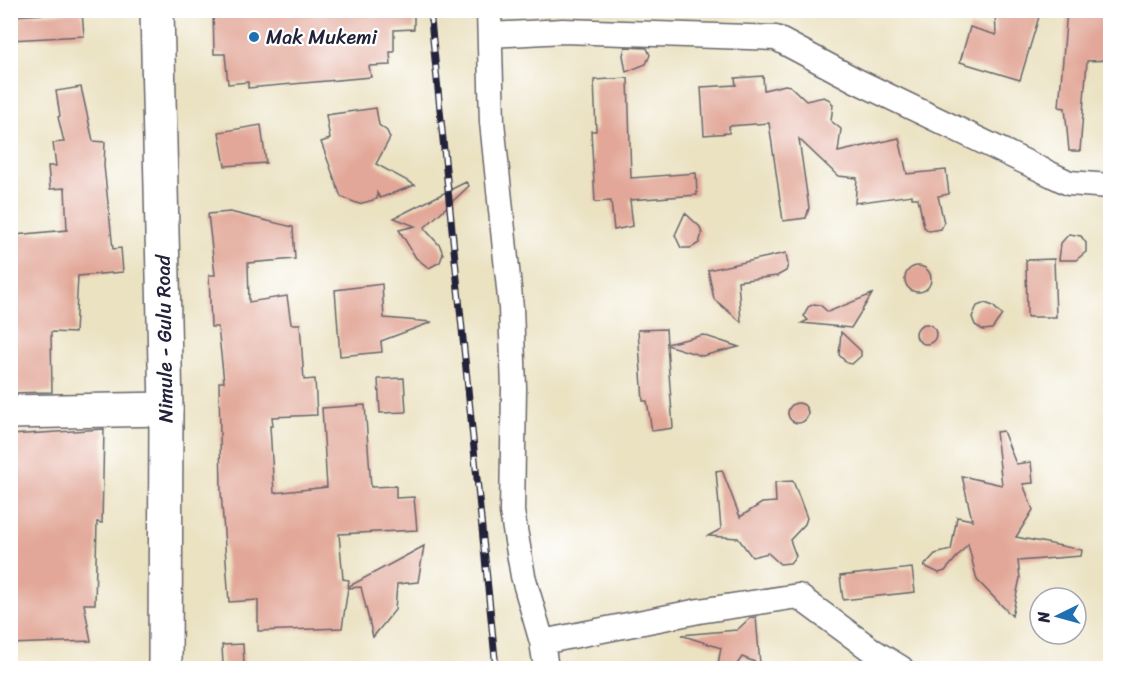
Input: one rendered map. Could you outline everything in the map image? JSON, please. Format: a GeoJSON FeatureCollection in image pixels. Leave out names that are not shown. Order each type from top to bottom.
{"type":"FeatureCollection","features":[{"type":"Feature","properties":{"kind":"main road","name":"Nimule - Gulu Road"},"geometry":{"type":"LineString","coordinates":[[157,10],[166,409],[165,669]]}},
{"type":"Feature","properties":{"kind":"main road"},"geometry":{"type":"LineString","coordinates":[[10,412],[166,409]]}},
{"type":"Feature","properties":{"kind":"street"},"geometry":{"type":"LineString","coordinates":[[489,10],[492,122],[511,308],[514,388],[512,512],[523,576],[542,642],[546,669]]}},
{"type":"Feature","properties":{"kind":"street"},"geometry":{"type":"LineString","coordinates":[[491,35],[563,31],[776,38],[867,87],[1069,183],[1110,186]]}},
{"type":"Feature","properties":{"kind":"street"},"geometry":{"type":"LineString","coordinates":[[542,642],[699,610],[798,596],[873,651],[902,669]]}},
{"type":"Feature","properties":{"kind":"building"},"geometry":{"type":"Polygon","coordinates":[[[213,10],[414,10],[414,29],[394,30],[394,52],[390,52],[391,65],[369,66],[371,77],[248,88],[248,82],[228,84],[225,54],[214,54],[213,10]]]}},
{"type":"Feature","properties":{"kind":"building"},"geometry":{"type":"Polygon","coordinates":[[[995,10],[1041,10],[1020,80],[960,62],[970,27],[996,35],[995,10]]]}},
{"type":"Feature","properties":{"kind":"building"},"geometry":{"type":"Polygon","coordinates":[[[1067,10],[1110,10],[1110,60],[1087,61],[1080,151],[1069,151],[1065,108],[1059,107],[1067,10]]]}},
{"type":"Feature","properties":{"kind":"building"},"geometry":{"type":"Polygon","coordinates":[[[82,12],[84,36],[10,40],[10,16],[82,12]]]}},
{"type":"Feature","properties":{"kind":"building"},"geometry":{"type":"Polygon","coordinates":[[[625,47],[647,48],[650,55],[646,64],[626,72],[623,55],[625,47]]]}},
{"type":"Feature","properties":{"kind":"building"},"geometry":{"type":"Polygon","coordinates":[[[763,76],[764,90],[785,85],[790,86],[806,101],[824,97],[830,100],[833,105],[831,121],[841,129],[838,152],[899,138],[907,174],[946,170],[949,194],[938,196],[944,223],[941,229],[929,231],[924,227],[918,198],[912,198],[912,195],[855,203],[857,178],[838,176],[799,139],[809,208],[806,218],[783,221],[769,123],[729,126],[729,133],[704,135],[701,87],[736,85],[735,78],[763,76]]]}},
{"type":"Feature","properties":{"kind":"building"},"geometry":{"type":"Polygon","coordinates":[[[628,78],[631,178],[696,173],[697,195],[630,200],[633,226],[614,230],[611,201],[595,202],[591,131],[596,131],[594,80],[628,78]]]}},
{"type":"Feature","properties":{"kind":"building"},"geometry":{"type":"Polygon","coordinates":[[[81,87],[93,141],[105,142],[104,166],[113,249],[121,248],[123,272],[78,276],[75,333],[51,332],[52,392],[10,393],[10,275],[18,275],[15,235],[67,230],[65,188],[50,189],[48,166],[56,166],[53,143],[64,142],[58,117],[60,116],[56,91],[81,87]]]}},
{"type":"Feature","properties":{"kind":"building"},"geometry":{"type":"Polygon","coordinates":[[[376,108],[379,125],[387,131],[390,138],[376,164],[415,185],[380,198],[377,193],[377,199],[359,204],[341,197],[321,142],[330,139],[326,115],[376,108]]]}},
{"type":"Feature","properties":{"kind":"building"},"geometry":{"type":"Polygon","coordinates":[[[261,125],[266,163],[225,166],[219,132],[261,125]]]}},
{"type":"Feature","properties":{"kind":"building"},"geometry":{"type":"Polygon","coordinates":[[[466,182],[469,186],[424,228],[440,246],[443,254],[440,262],[429,268],[416,258],[399,230],[415,226],[394,218],[466,182]]]}},
{"type":"Feature","properties":{"kind":"building"},"geometry":{"type":"Polygon","coordinates":[[[230,212],[293,227],[295,259],[248,263],[249,302],[287,296],[291,324],[300,324],[304,380],[315,379],[317,415],[272,417],[273,426],[270,426],[274,493],[327,487],[322,408],[365,405],[371,487],[396,486],[396,498],[414,497],[417,530],[339,534],[343,579],[349,580],[348,587],[424,546],[418,582],[397,584],[395,610],[373,637],[361,587],[348,588],[342,628],[258,631],[258,600],[229,602],[221,491],[219,382],[224,382],[218,327],[211,327],[209,275],[215,275],[208,214],[230,212]]]}},
{"type":"Feature","properties":{"kind":"building"},"geometry":{"type":"Polygon","coordinates":[[[685,213],[700,227],[702,234],[699,243],[691,248],[681,248],[675,235],[685,213]]]}},
{"type":"Feature","properties":{"kind":"building"},"geometry":{"type":"Polygon","coordinates":[[[1069,234],[1081,236],[1086,243],[1086,252],[1076,260],[1059,260],[1061,243],[1069,234]]]}},
{"type":"Feature","properties":{"kind":"building"},"geometry":{"type":"Polygon","coordinates":[[[786,253],[788,265],[786,271],[777,276],[738,281],[741,322],[714,299],[708,270],[786,253]]]}},
{"type":"Feature","properties":{"kind":"building"},"geometry":{"type":"Polygon","coordinates":[[[1054,259],[1056,317],[1027,317],[1026,260],[1054,259]]]}},
{"type":"Feature","properties":{"kind":"building"},"geometry":{"type":"Polygon","coordinates":[[[918,266],[927,270],[931,279],[927,288],[918,292],[909,288],[905,279],[909,270],[918,266]]]}},
{"type":"Feature","properties":{"kind":"building"},"geometry":{"type":"Polygon","coordinates":[[[382,284],[384,318],[432,322],[381,341],[382,352],[340,356],[335,290],[382,284]]]}},
{"type":"Feature","properties":{"kind":"building"},"geometry":{"type":"Polygon","coordinates":[[[872,294],[851,328],[802,323],[808,320],[804,316],[808,307],[814,304],[820,305],[828,312],[872,294]]]}},
{"type":"Feature","properties":{"kind":"building"},"geometry":{"type":"Polygon","coordinates":[[[985,303],[993,306],[1002,315],[992,329],[983,330],[975,325],[972,317],[977,306],[985,303]]]}},
{"type":"Feature","properties":{"kind":"building"},"geometry":{"type":"Polygon","coordinates":[[[926,324],[933,327],[936,334],[933,341],[926,344],[919,341],[916,334],[919,327],[926,324]]]}},
{"type":"Feature","properties":{"kind":"building"},"geometry":{"type":"Polygon","coordinates":[[[666,329],[667,344],[703,335],[739,347],[702,356],[667,345],[673,428],[652,431],[647,401],[643,401],[638,330],[666,329]]]}},
{"type":"Feature","properties":{"kind":"building"},"geometry":{"type":"Polygon","coordinates":[[[841,332],[861,351],[861,356],[852,364],[847,363],[839,355],[841,332]]]}},
{"type":"Feature","properties":{"kind":"building"},"geometry":{"type":"Polygon","coordinates":[[[404,378],[406,412],[380,413],[378,379],[404,378]]]}},
{"type":"Feature","properties":{"kind":"building"},"geometry":{"type":"Polygon","coordinates":[[[798,403],[805,406],[808,413],[805,420],[798,423],[791,420],[788,413],[791,406],[798,403]]]}},
{"type":"Feature","properties":{"kind":"building"},"geometry":{"type":"Polygon","coordinates":[[[104,429],[102,523],[97,522],[95,604],[84,604],[91,641],[10,644],[10,435],[104,429]]]}},
{"type":"Feature","properties":{"kind":"building"},"geometry":{"type":"Polygon","coordinates":[[[1003,431],[1016,464],[1031,462],[1033,483],[1023,484],[1033,510],[1016,537],[1082,550],[1081,556],[1018,561],[1020,578],[1012,616],[977,580],[968,544],[945,571],[939,573],[924,566],[935,554],[951,550],[957,517],[972,520],[962,476],[1002,485],[996,432],[1003,431]]]}},
{"type":"Feature","properties":{"kind":"building"},"geometry":{"type":"Polygon","coordinates":[[[722,470],[740,517],[762,503],[776,502],[775,482],[793,481],[807,518],[805,524],[790,540],[796,556],[790,563],[780,564],[768,553],[752,557],[738,538],[708,536],[721,529],[716,471],[722,470]]]}},
{"type":"Feature","properties":{"kind":"building"},"geometry":{"type":"Polygon","coordinates":[[[912,568],[915,592],[843,600],[840,576],[912,568]]]}},
{"type":"Feature","properties":{"kind":"building"},"geometry":{"type":"Polygon","coordinates":[[[756,617],[760,664],[742,657],[734,669],[717,669],[721,648],[681,635],[737,630],[750,618],[756,617]]]}},
{"type":"Feature","properties":{"kind":"building"},"geometry":{"type":"Polygon","coordinates":[[[243,644],[244,664],[223,665],[222,645],[243,644]]]}},
{"type":"Feature","properties":{"kind":"railway"},"geometry":{"type":"LineString","coordinates":[[430,10],[496,668]]}},
{"type":"Feature","properties":{"kind":"place","name":"Mak Mukemi"},"geometry":{"type":"Point","coordinates":[254,37]}}]}
